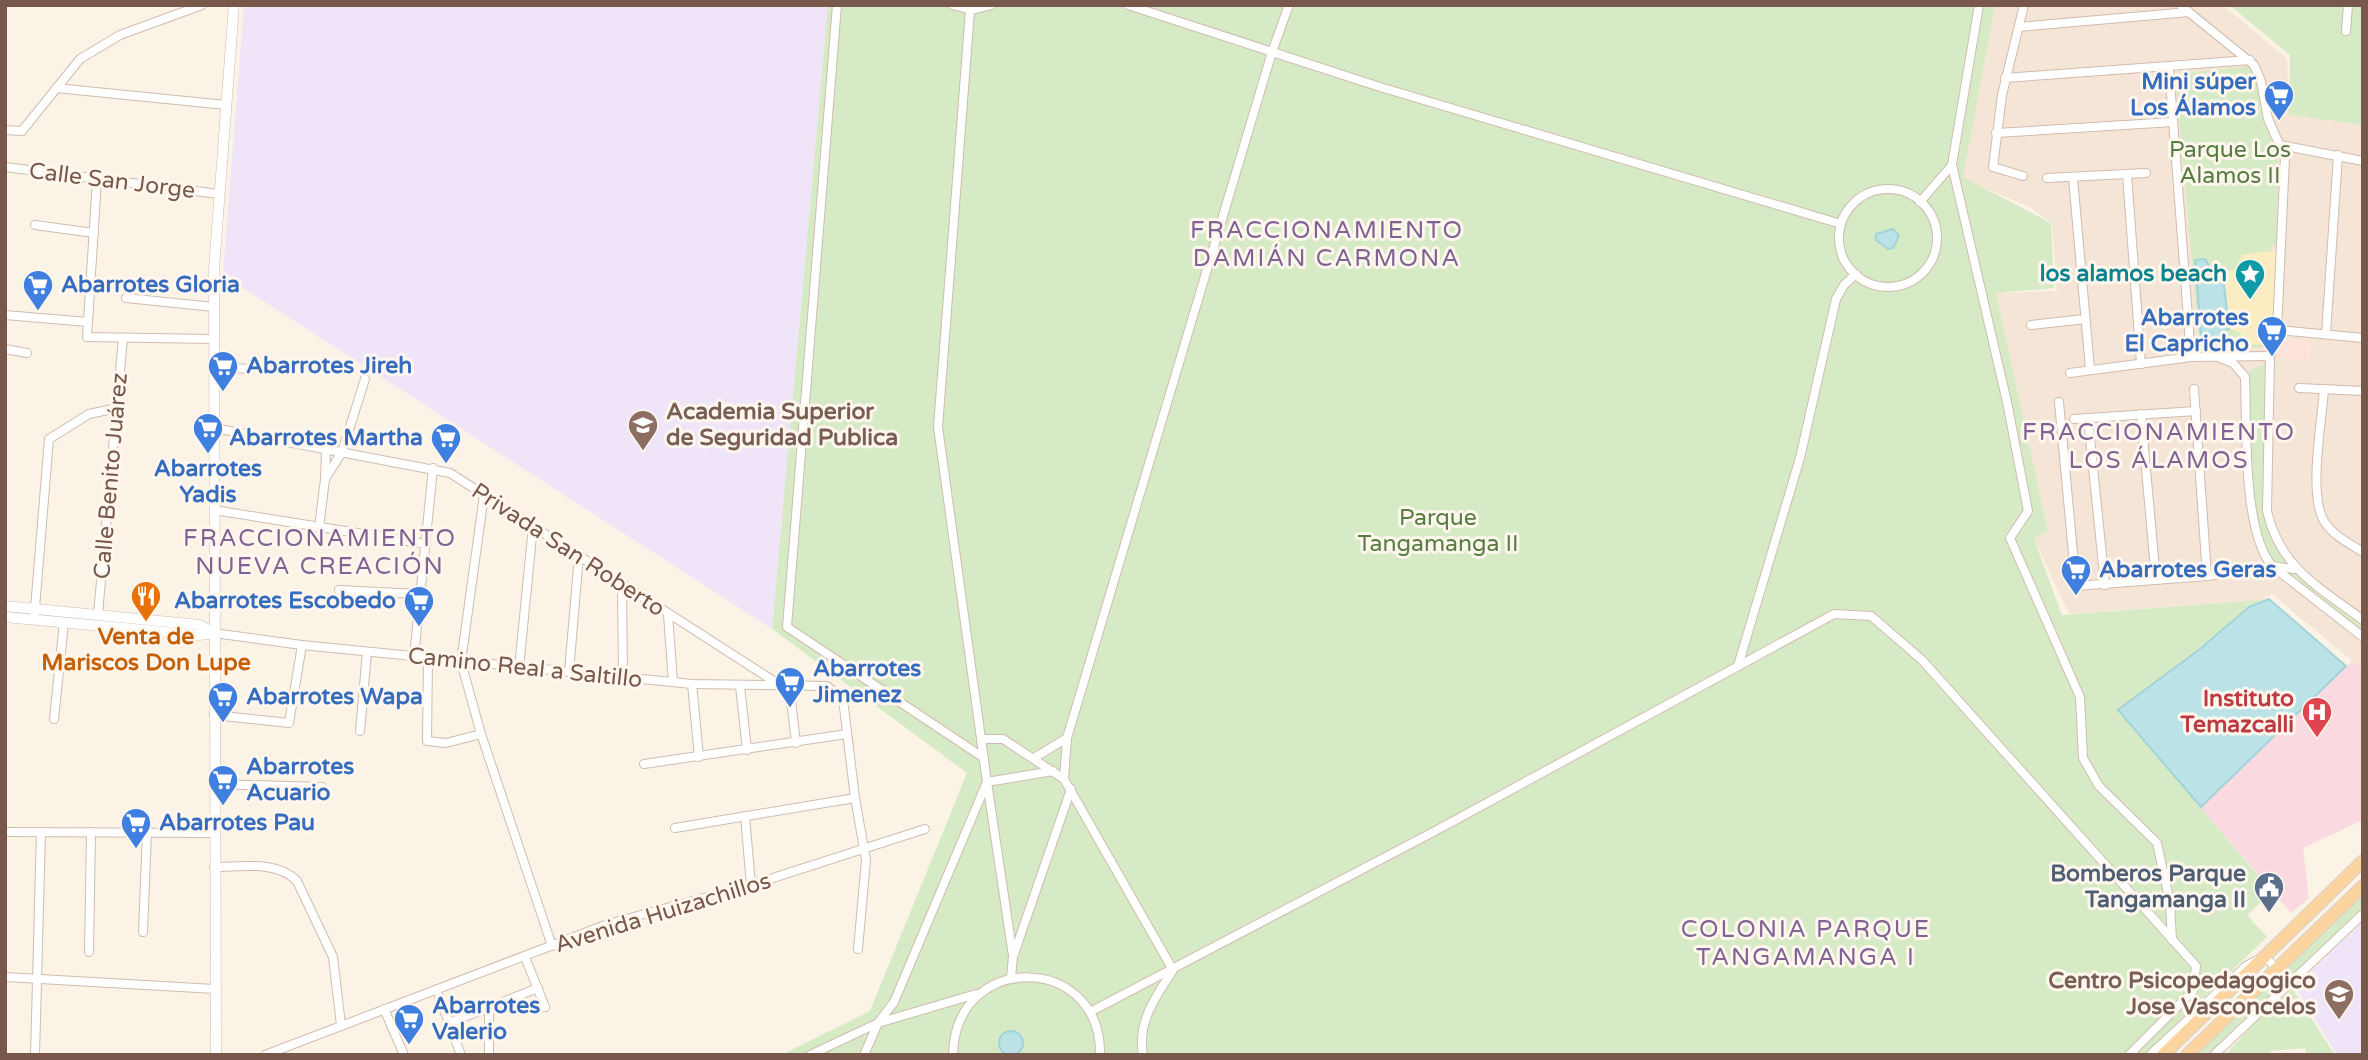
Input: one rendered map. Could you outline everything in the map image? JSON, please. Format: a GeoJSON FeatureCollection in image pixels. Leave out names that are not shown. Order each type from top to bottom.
{"type":"FeatureCollection","features":[{"type":"Feature","properties":{"kind":"main road"},"geometry":{"type":"LineString","coordinates":[[2156,1054],[2265,956],[2363,861]]}},
{"type":"Feature","properties":{"kind":"main road"},"geometry":{"type":"LineString","coordinates":[[2187,1055],[2363,886]]}},
{"type":"Feature","properties":{"kind":"street"},"geometry":{"type":"LineString","coordinates":[[5,130],[22,131],[80,59],[120,35],[201,5]]}},
{"type":"Feature","properties":{"kind":"street"},"geometry":{"type":"LineString","coordinates":[[216,1055],[214,307],[219,194],[234,5]]}},
{"type":"Feature","properties":{"kind":"street"},"geometry":{"type":"LineString","coordinates":[[837,5],[788,627],[984,758]]}},
{"type":"Feature","properties":{"kind":"street"},"geometry":{"type":"LineString","coordinates":[[953,5],[970,9],[991,5]]}},
{"type":"Feature","properties":{"kind":"street"},"geometry":{"type":"LineString","coordinates":[[1128,5],[1272,52],[1841,224]]}},
{"type":"Feature","properties":{"kind":"street"},"geometry":{"type":"LineString","coordinates":[[1064,779],[1067,738],[1272,52],[1289,5]]}},
{"type":"Feature","properties":{"kind":"street"},"geometry":{"type":"LineString","coordinates":[[1979,5],[1952,165],[2007,402],[2028,512],[2010,538],[2080,697],[2083,758],[2099,786],[2157,843],[2170,903],[2172,940]]}},
{"type":"Feature","properties":{"kind":"street"},"geometry":{"type":"LineString","coordinates":[[2022,176],[1993,167],[2005,78],[2024,5]]}},
{"type":"Feature","properties":{"kind":"street"},"geometry":{"type":"LineString","coordinates":[[2179,5],[2250,60],[2261,81],[2268,119],[2285,157],[2286,186],[2277,330],[2270,356],[2269,518],[2272,531],[2294,569],[2363,620]]}},
{"type":"Feature","properties":{"kind":"street"},"geometry":{"type":"LineString","coordinates":[[2346,31],[2348,5]]}},
{"type":"Feature","properties":{"kind":"street"},"geometry":{"type":"LineString","coordinates":[[970,9],[938,427],[1013,956],[1011,978]]}},
{"type":"Feature","properties":{"kind":"street"},"geometry":{"type":"LineString","coordinates":[[2019,27],[2189,12]]}},
{"type":"Feature","properties":{"kind":"street"},"geometry":{"type":"LineString","coordinates":[[2005,78],[2250,60]]}},
{"type":"Feature","properties":{"kind":"street"},"geometry":{"type":"LineString","coordinates":[[2169,68],[2191,357]]}},
{"type":"Feature","properties":{"kind":"street"},"geometry":{"type":"LineString","coordinates":[[56,89],[226,105]]}},
{"type":"Feature","properties":{"kind":"street"},"geometry":{"type":"LineString","coordinates":[[1996,132],[2173,122]]}},
{"type":"Feature","properties":{"kind":"street"},"geometry":{"type":"LineString","coordinates":[[2280,145],[2363,161]]}},
{"type":"Feature","properties":{"kind":"street"},"geometry":{"type":"LineString","coordinates":[[2326,334],[2338,155]]}},
{"type":"Feature","properties":{"kind":"street"},"geometry":{"type":"LineString","coordinates":[[1920,202],[1952,165]]}},
{"type":"Feature","properties":{"kind":"street","name":"Calle San Jorge"},"geometry":{"type":"LineString","coordinates":[[5,167],[219,194]]}},
{"type":"Feature","properties":{"kind":"street"},"geometry":{"type":"LineString","coordinates":[[2047,178],[2146,173]]}},
{"type":"Feature","properties":{"kind":"street"},"geometry":{"type":"LineString","coordinates":[[2127,174],[2141,364]]}},
{"type":"Feature","properties":{"kind":"street"},"geometry":{"type":"LineString","coordinates":[[2073,178],[2090,369]]}},
{"type":"Feature","properties":{"kind":"street"},"geometry":{"type":"LineString","coordinates":[[97,179],[87,337],[214,340]]}},
{"type":"Feature","properties":{"kind":"street"},"geometry":{"type":"LineString","coordinates":[[1901,191],[1920,202],[1934,221],[1937,235],[1935,251],[1923,272],[1913,280],[1887,287],[1874,285],[1856,275],[1842,254],[1841,224],[1853,205],[1871,192],[1901,191]]}},
{"type":"Feature","properties":{"kind":"street"},"geometry":{"type":"LineString","coordinates":[[35,225],[94,233]]}},
{"type":"Feature","properties":{"kind":"street"},"geometry":{"type":"LineString","coordinates":[[1738,666],[1800,458],[1836,299],[1844,285],[1856,275]]}},
{"type":"Feature","properties":{"kind":"street"},"geometry":{"type":"LineString","coordinates":[[126,298],[214,307]]}},
{"type":"Feature","properties":{"kind":"street"},"geometry":{"type":"LineString","coordinates":[[5,315],[88,322]]}},
{"type":"Feature","properties":{"kind":"street"},"geometry":{"type":"LineString","coordinates":[[2031,325],[2085,319]]}},
{"type":"Feature","properties":{"kind":"street"},"geometry":{"type":"LineString","coordinates":[[2277,330],[2363,338]]}},
{"type":"Feature","properties":{"kind":"street","name":"Calle Benito Juárez"},"geometry":{"type":"LineString","coordinates":[[99,614],[123,338]]}},
{"type":"Feature","properties":{"kind":"street"},"geometry":{"type":"LineString","coordinates":[[5,349],[27,353]]}},
{"type":"Feature","properties":{"kind":"street"},"geometry":{"type":"LineString","coordinates":[[2070,373],[2191,357],[2270,356]]}},
{"type":"Feature","properties":{"kind":"street"},"geometry":{"type":"LineString","coordinates":[[2218,358],[2233,363],[2245,377],[2253,522],[2262,554],[2272,566],[2363,637]]}},
{"type":"Feature","properties":{"kind":"street"},"geometry":{"type":"LineString","coordinates":[[214,367],[250,369]]}},
{"type":"Feature","properties":{"kind":"street"},"geometry":{"type":"LineString","coordinates":[[325,479],[342,452],[365,379]]}},
{"type":"Feature","properties":{"kind":"street"},"geometry":{"type":"LineString","coordinates":[[2299,388],[2363,391]]}},
{"type":"Feature","properties":{"kind":"street"},"geometry":{"type":"LineString","coordinates":[[2194,389],[2207,576]]}},
{"type":"Feature","properties":{"kind":"street"},"geometry":{"type":"LineString","coordinates":[[2324,389],[2317,498],[2324,521],[2338,536],[2363,552]]}},
{"type":"Feature","properties":{"kind":"street"},"geometry":{"type":"LineString","coordinates":[[2059,402],[2076,586],[2207,576],[2272,566],[2294,569]]}},
{"type":"Feature","properties":{"kind":"street"},"geometry":{"type":"LineString","coordinates":[[34,614],[49,439],[89,414],[117,408]]}},
{"type":"Feature","properties":{"kind":"street"},"geometry":{"type":"LineString","coordinates":[[2074,419],[2196,411]]}},
{"type":"Feature","properties":{"kind":"street"},"geometry":{"type":"LineString","coordinates":[[2141,414],[2155,580]]}},
{"type":"Feature","properties":{"kind":"street"},"geometry":{"type":"LineString","coordinates":[[2088,418],[2105,585]]}},
{"type":"Feature","properties":{"kind":"street","name":"Privada San Roberto"},"geometry":{"type":"LineString","coordinates":[[214,428],[450,473],[668,615],[785,684]]}},
{"type":"Feature","properties":{"kind":"street"},"geometry":{"type":"LineString","coordinates":[[319,528],[326,450]]}},
{"type":"Feature","properties":{"kind":"street"},"geometry":{"type":"LineString","coordinates":[[414,657],[433,468]]}},
{"type":"Feature","properties":{"kind":"street"},"geometry":{"type":"LineString","coordinates":[[484,495],[461,662],[481,734],[552,946]]}},
{"type":"Feature","properties":{"kind":"street"},"geometry":{"type":"LineString","coordinates":[[214,510],[426,544]]}},
{"type":"Feature","properties":{"kind":"street"},"geometry":{"type":"LineString","coordinates":[[2253,522],[2269,518]]}},
{"type":"Feature","properties":{"kind":"street"},"geometry":{"type":"LineString","coordinates":[[519,668],[533,526]]}},
{"type":"Feature","properties":{"kind":"street"},"geometry":{"type":"LineString","coordinates":[[569,672],[579,555]]}},
{"type":"Feature","properties":{"kind":"street"},"geometry":{"type":"LineString","coordinates":[[622,585],[623,678]]}},
{"type":"Feature","properties":{"kind":"street"},"geometry":{"type":"LineString","coordinates":[[340,590],[421,594]]}},
{"type":"Feature","properties":{"kind":"street","name":"Camino Real a Saltillo"},"geometry":{"type":"LineString","coordinates":[[5,606],[64,622],[199,635],[214,633],[519,668],[692,684],[827,686],[836,690],[843,699],[847,734]]}},
{"type":"Feature","properties":{"kind":"street","name":"Camino Real a Saltillo"},"geometry":{"type":"LineString","coordinates":[[5,617],[99,614],[200,625],[214,633]]}},
{"type":"Feature","properties":{"kind":"street"},"geometry":{"type":"LineString","coordinates":[[1090,1013],[1834,614],[1871,616],[1922,660],[2196,966],[2193,990],[2182,1005],[2129,1055]]}},
{"type":"Feature","properties":{"kind":"street"},"geometry":{"type":"LineString","coordinates":[[668,615],[673,682]]}},
{"type":"Feature","properties":{"kind":"street"},"geometry":{"type":"LineString","coordinates":[[54,719],[64,622]]}},
{"type":"Feature","properties":{"kind":"street"},"geometry":{"type":"LineString","coordinates":[[214,715],[289,723],[302,645]]}},
{"type":"Feature","properties":{"kind":"street"},"geometry":{"type":"LineString","coordinates":[[360,731],[367,652]]}},
{"type":"Feature","properties":{"kind":"street"},"geometry":{"type":"LineString","coordinates":[[428,658],[427,741],[446,743],[481,734]]}},
{"type":"Feature","properties":{"kind":"street"},"geometry":{"type":"LineString","coordinates":[[692,684],[699,757]]}},
{"type":"Feature","properties":{"kind":"street"},"geometry":{"type":"LineString","coordinates":[[785,684],[796,743]]}},
{"type":"Feature","properties":{"kind":"street"},"geometry":{"type":"LineString","coordinates":[[740,686],[747,750]]}},
{"type":"Feature","properties":{"kind":"street"},"geometry":{"type":"LineString","coordinates":[[644,764],[847,734],[865,849],[858,949]]}},
{"type":"Feature","properties":{"kind":"street"},"geometry":{"type":"LineString","coordinates":[[1034,758],[1067,738]]}},
{"type":"Feature","properties":{"kind":"street"},"geometry":{"type":"LineString","coordinates":[[981,739],[1003,739],[1064,779],[1173,970]]}},
{"type":"Feature","properties":{"kind":"street"},"geometry":{"type":"LineString","coordinates":[[987,782],[1053,771]]}},
{"type":"Feature","properties":{"kind":"street"},"geometry":{"type":"LineString","coordinates":[[863,1055],[878,1023],[894,1002],[987,782]]}},
{"type":"Feature","properties":{"kind":"street"},"geometry":{"type":"LineString","coordinates":[[214,784],[322,787]]}},
{"type":"Feature","properties":{"kind":"street"},"geometry":{"type":"LineString","coordinates":[[1013,956],[1071,789]]}},
{"type":"Feature","properties":{"kind":"street"},"geometry":{"type":"LineString","coordinates":[[675,828],[855,798]]}},
{"type":"Feature","properties":{"kind":"street"},"geometry":{"type":"LineString","coordinates":[[745,816],[751,886]]}},
{"type":"Feature","properties":{"kind":"street","name":"Avenida Huizachillos"},"geometry":{"type":"LineString","coordinates":[[265,1055],[608,925],[751,886],[925,829]]}},
{"type":"Feature","properties":{"kind":"street"},"geometry":{"type":"LineString","coordinates":[[5,832],[214,833]]}},
{"type":"Feature","properties":{"kind":"street"},"geometry":{"type":"LineString","coordinates":[[35,1055],[41,832]]}},
{"type":"Feature","properties":{"kind":"street"},"geometry":{"type":"LineString","coordinates":[[89,951],[91,832]]}},
{"type":"Feature","properties":{"kind":"street"},"geometry":{"type":"LineString","coordinates":[[143,932],[147,832]]}},
{"type":"Feature","properties":{"kind":"street"},"geometry":{"type":"LineString","coordinates":[[214,867],[274,867],[289,872],[297,881],[333,957],[341,1025]]}},
{"type":"Feature","properties":{"kind":"street"},"geometry":{"type":"LineString","coordinates":[[2214,1055],[2363,914]]}},
{"type":"Feature","properties":{"kind":"street"},"geometry":{"type":"LineString","coordinates":[[2265,956],[2290,985]]}},
{"type":"Feature","properties":{"kind":"street"},"geometry":{"type":"LineString","coordinates":[[525,957],[545,1007]]}},
{"type":"Feature","properties":{"kind":"street"},"geometry":{"type":"LineString","coordinates":[[1143,1055],[1141,1044],[1148,1007],[1173,970]]}},
{"type":"Feature","properties":{"kind":"street"},"geometry":{"type":"LineString","coordinates":[[5,977],[215,989]]}},
{"type":"Feature","properties":{"kind":"street"},"geometry":{"type":"LineString","coordinates":[[810,1055],[878,1023],[979,993],[1011,978],[1038,977],[1066,988],[1090,1013],[1102,1054]]}},
{"type":"Feature","properties":{"kind":"street"},"geometry":{"type":"LineString","coordinates":[[449,1023],[538,988]]}},
{"type":"Feature","properties":{"kind":"street"},"geometry":{"type":"LineString","coordinates":[[953,1055],[958,1022],[979,993]]}},
{"type":"Feature","properties":{"kind":"street"},"geometry":{"type":"LineString","coordinates":[[439,996],[461,1055]]}},
{"type":"Feature","properties":{"kind":"street"},"geometry":{"type":"LineString","coordinates":[[489,1007],[489,1055]]}},
{"type":"Feature","properties":{"kind":"street"},"geometry":{"type":"LineString","coordinates":[[384,1009],[404,1055]]}},
{"type":"Feature","properties":{"kind":"shaded area","name":"Academia Superior de Seguridad Publica"},"geometry":{"type":"Polygon","coordinates":[[[244,5],[828,5],[772,629],[223,275],[244,5]]]}},
{"type":"Feature","properties":{"kind":"shaded area"},"geometry":{"type":"Polygon","coordinates":[[[1995,5],[2223,5],[2287,59],[2289,115],[2363,125],[2363,670],[2272,594],[2261,600],[2069,614],[2034,539],[2048,531],[1996,293],[2057,291],[2052,223],[2029,207],[1962,178],[1995,5]]]}},
{"type":"Feature","properties":{"kind":"shaded area"},"geometry":{"type":"Polygon","coordinates":[[[2279,338],[2311,341],[2309,362],[2277,357],[2279,338]]]}},
{"type":"Feature","properties":{"kind":"shaded area","name":"Instituto Temazcalli"},"geometry":{"type":"Polygon","coordinates":[[[2352,661],[2363,670],[2363,820],[2303,848],[2309,898],[2291,913],[2200,807],[2352,661]]]}},
{"type":"Feature","properties":{"kind":"shaded area","name":"Centro Psicopedagogico Jose Vasconcelos"},"geometry":{"type":"Polygon","coordinates":[[[2363,921],[2363,1055],[2337,1055],[2295,987],[2363,921]]]}},
{"type":"Feature","properties":{"kind":"green space","name":"Parque Tangamanga II"},"geometry":{"type":"Polygon","coordinates":[[[828,5],[1995,5],[1963,177],[2051,223],[2054,288],[1996,293],[2048,531],[2034,539],[2062,615],[2261,600],[2118,710],[2272,892],[2247,915],[2267,937],[2144,1055],[781,1055],[870,1011],[967,773],[772,629],[828,5]]]}},
{"type":"Feature","properties":{"kind":"green space"},"geometry":{"type":"Polygon","coordinates":[[[2229,5],[2363,5],[2363,125],[2289,115],[2290,55],[2229,5]]]}},
{"type":"Feature","properties":{"kind":"green space","name":"Parque Los Alamos II"},"geometry":{"type":"Polygon","coordinates":[[[2251,66],[2278,155],[2277,245],[2272,246],[2265,347],[2200,351],[2175,74],[2251,66]]]}},
{"type":"Feature","properties":{"kind":"green space"},"geometry":{"type":"Polygon","coordinates":[[[2265,364],[2265,517],[2287,567],[2363,625],[2363,636],[2277,570],[2267,554],[2259,532],[2250,446],[2249,371],[2265,364]]]}},
{"type":"Feature","properties":{"kind":"green space"},"geometry":{"type":"Polygon","coordinates":[[[2363,892],[2363,914],[2292,983],[2282,971],[2363,892]]]}},
{"type":"Feature","properties":{"kind":"green space"},"geometry":{"type":"Polygon","coordinates":[[[2271,975],[2283,986],[2212,1055],[2191,1055],[2271,975]]]}},
{"type":"Feature","properties":{"kind":"green space"},"geometry":{"type":"Polygon","coordinates":[[[2290,985],[2335,1055],[2306,1053],[2305,1048],[2271,1051],[2269,1043],[2271,1055],[2225,1055],[2290,985]]]}},
{"type":"Feature","properties":{"kind":"sand","name":"los alamos beach"},"geometry":{"type":"Polygon","coordinates":[[[2279,250],[2270,345],[2249,344],[2243,335],[2230,328],[2224,273],[2235,269],[2242,255],[2279,250]]]}},
{"type":"Feature","properties":{"kind":"water"},"geometry":{"type":"Polygon","coordinates":[[[1893,229],[1899,236],[1893,248],[1888,249],[1876,240],[1876,234],[1893,229]]]}},
{"type":"Feature","properties":{"kind":"water"},"geometry":{"type":"Polygon","coordinates":[[[2205,259],[2210,268],[2223,278],[2229,328],[2220,336],[2219,347],[2202,348],[2195,260],[2205,259]]]}},
{"type":"Feature","properties":{"kind":"water"},"geometry":{"type":"Polygon","coordinates":[[[2269,599],[2346,666],[2201,807],[2118,710],[2201,648],[2249,607],[2269,599]]]}},
{"type":"Feature","properties":{"kind":"water"},"geometry":{"type":"Polygon","coordinates":[[[1011,1031],[1019,1035],[1023,1043],[1019,1051],[1011,1055],[1003,1051],[999,1043],[1003,1035],[1011,1031]]]}},
{"type":"Feature","properties":{"kind":"place","name":"Mini súper Los Álamos"},"geometry":{"type":"Point","coordinates":[2279,122]}},
{"type":"Feature","properties":{"kind":"place","name":"los alamos beach"},"geometry":{"type":"Point","coordinates":[2250,301]}},
{"type":"Feature","properties":{"kind":"place","name":"Abarrotes Gloria"},"geometry":{"type":"Point","coordinates":[38,312]}},
{"type":"Feature","properties":{"kind":"place","name":"Abarrotes El Capricho"},"geometry":{"type":"Point","coordinates":[2272,358]}},
{"type":"Feature","properties":{"kind":"place","name":"Abarrotes Jireh"},"geometry":{"type":"Point","coordinates":[223,393]}},
{"type":"Feature","properties":{"kind":"place","name":"Academia Superior de Seguridad Publica"},"geometry":{"type":"Point","coordinates":[643,452]}},
{"type":"Feature","properties":{"kind":"place","name":"Abarrotes Yadis"},"geometry":{"type":"Point","coordinates":[208,455]}},
{"type":"Feature","properties":{"kind":"place","name":"Abarrotes Martha"},"geometry":{"type":"Point","coordinates":[446,465]}},
{"type":"Feature","properties":{"kind":"place","name":"Abarrotes Geras"},"geometry":{"type":"Point","coordinates":[2076,597]}},
{"type":"Feature","properties":{"kind":"place","name":"Venta de Mariscos Don Lupe"},"geometry":{"type":"Point","coordinates":[146,623]}},
{"type":"Feature","properties":{"kind":"place","name":"Abarrotes Escobedo"},"geometry":{"type":"Point","coordinates":[419,628]}},
{"type":"Feature","properties":{"kind":"place","name":"Abarrotes Jimenez"},"geometry":{"type":"Point","coordinates":[790,709]}},
{"type":"Feature","properties":{"kind":"place","name":"Abarrotes Wapa"},"geometry":{"type":"Point","coordinates":[223,724]}},
{"type":"Feature","properties":{"kind":"place","name":"Instituto Temazcalli"},"geometry":{"type":"Point","coordinates":[2317,739]}},
{"type":"Feature","properties":{"kind":"place","name":"Abarrotes Acuario"},"geometry":{"type":"Point","coordinates":[223,807]}},
{"type":"Feature","properties":{"kind":"place","name":"Abarrotes Pau"},"geometry":{"type":"Point","coordinates":[136,850]}},
{"type":"Feature","properties":{"kind":"place","name":"Bomberos Parque Tangamanga II"},"geometry":{"type":"Point","coordinates":[2269,914]}},
{"type":"Feature","properties":{"kind":"place","name":"Centro Psicopedagogico Jose Vasconcelos"},"geometry":{"type":"Point","coordinates":[2339,1021]}},
{"type":"Feature","properties":{"kind":"place","name":"Abarrotes Valerio"},"geometry":{"type":"Point","coordinates":[409,1046]}},
{"type":"Feature","properties":{"kind":"district","name":"FRACCIONAMIENTO DAMIÁN CARMONA"},"geometry":{"type":"Point","coordinates":[1327,244]}},
{"type":"Feature","properties":{"kind":"district","name":"FRACCIONAMIENTO LOS ÁLAMOS"},"geometry":{"type":"Point","coordinates":[2159,446]}},
{"type":"Feature","properties":{"kind":"district","name":"FRACCIONAMIENTO NUEVA CREACIÓN"},"geometry":{"type":"Point","coordinates":[320,552]}},
{"type":"Feature","properties":{"kind":"district","name":"COLONIA PARQUE TANGAMANGA I"},"geometry":{"type":"Point","coordinates":[1806,943]}}]}
